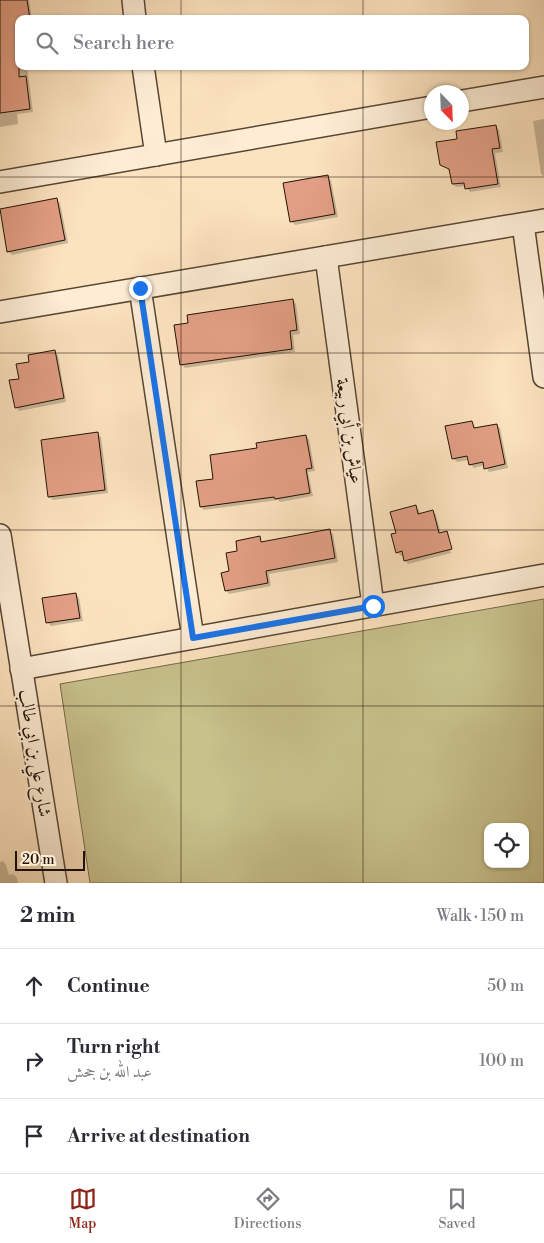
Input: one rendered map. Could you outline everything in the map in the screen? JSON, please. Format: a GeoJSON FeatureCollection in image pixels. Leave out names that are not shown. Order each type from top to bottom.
{"type":"FeatureCollection","features":[{"type":"Feature","properties":{"kind":"street"},"geometry":{"type":"LineString","coordinates":[[133,0],[135,15]]}},
{"type":"Feature","properties":{"kind":"street"},"geometry":{"type":"LineString","coordinates":[[144,70],[156,155]]}},
{"type":"Feature","properties":{"kind":"street"},"geometry":{"type":"LineString","coordinates":[[469,100],[544,87]]}},
{"type":"Feature","properties":{"kind":"street"},"geometry":{"type":"LineString","coordinates":[[0,182],[424,108]]}},
{"type":"Feature","properties":{"kind":"street"},"geometry":{"type":"LineString","coordinates":[[0,312],[544,220]]}},
{"type":"Feature","properties":{"kind":"street"},"geometry":{"type":"LineString","coordinates":[[523,224],[544,377]]}},
{"type":"Feature","properties":{"kind":"street","name":"عياش بن أبي ربيعة"},"geometry":{"type":"LineString","coordinates":[[326,257],[373,606]]}},
{"type":"Feature","properties":{"kind":"street"},"geometry":{"type":"LineString","coordinates":[[140,288],[193,638]]}},
{"type":"Feature","properties":{"kind":"street","name":"شارع علي بن ابي طالب"},"geometry":{"type":"LineString","coordinates":[[0,535],[2,561],[56,883]]}},
{"type":"Feature","properties":{"kind":"street"},"geometry":{"type":"LineString","coordinates":[[21,668],[544,575]]}},
{"type":"Feature","properties":{"kind":"shaded area"},"geometry":{"type":"Polygon","coordinates":[[[544,599],[544,883],[90,883],[60,684],[544,599]]]}},
{"type":"Feature","properties":{"kind":"building"},"geometry":{"type":"Polygon","coordinates":[[[0,0],[27,0],[29,15],[15,15],[15,70],[19,70],[19,77],[26,76],[30,109],[0,113],[0,0]]]}},
{"type":"Feature","properties":{"kind":"building"},"geometry":{"type":"Polygon","coordinates":[[[496,125],[500,148],[492,149],[498,184],[465,189],[464,183],[452,184],[449,169],[440,165],[436,142],[457,139],[456,131],[496,125]]]}},
{"type":"Feature","properties":{"kind":"building"},"geometry":{"type":"Polygon","coordinates":[[[328,175],[335,214],[290,222],[283,183],[328,175]]]}},
{"type":"Feature","properties":{"kind":"building"},"geometry":{"type":"Polygon","coordinates":[[[57,198],[65,240],[7,252],[0,209],[57,198]]]}},
{"type":"Feature","properties":{"kind":"building"},"geometry":{"type":"Polygon","coordinates":[[[293,299],[297,330],[290,331],[292,349],[180,365],[174,325],[188,323],[187,315],[293,299]]]}},
{"type":"Feature","properties":{"kind":"building"},"geometry":{"type":"Polygon","coordinates":[[[55,350],[64,398],[15,408],[9,380],[19,379],[16,364],[29,362],[28,355],[55,350]]]}},
{"type":"Feature","properties":{"kind":"building"},"geometry":{"type":"Polygon","coordinates":[[[472,421],[474,428],[497,424],[505,464],[484,469],[483,462],[469,465],[467,456],[452,459],[445,426],[472,421]]]}},
{"type":"Feature","properties":{"kind":"building"},"geometry":{"type":"Polygon","coordinates":[[[98,432],[105,490],[48,497],[41,440],[98,432]]]}},
{"type":"Feature","properties":{"kind":"building"},"geometry":{"type":"Polygon","coordinates":[[[306,435],[312,468],[306,469],[310,493],[275,499],[274,497],[200,507],[196,481],[213,479],[210,455],[257,448],[256,443],[306,435]]]}},
{"type":"Feature","properties":{"kind":"building"},"geometry":{"type":"Polygon","coordinates":[[[416,505],[418,514],[433,510],[439,533],[447,531],[452,549],[404,561],[402,551],[396,553],[391,534],[396,533],[390,512],[416,505]]]}},
{"type":"Feature","properties":{"kind":"building"},"geometry":{"type":"Polygon","coordinates":[[[330,529],[335,558],[266,571],[268,583],[225,591],[221,573],[229,571],[226,553],[237,551],[236,541],[260,536],[261,542],[330,529]]]}},
{"type":"Feature","properties":{"kind":"building"},"geometry":{"type":"Polygon","coordinates":[[[76,593],[80,618],[46,623],[42,598],[76,593]]]}},
{"type":"Feature","properties":{"kind":"route"},"geometry":{"type":"LineString","coordinates":[[140,288],[193,638],[373,606]]}}]}
